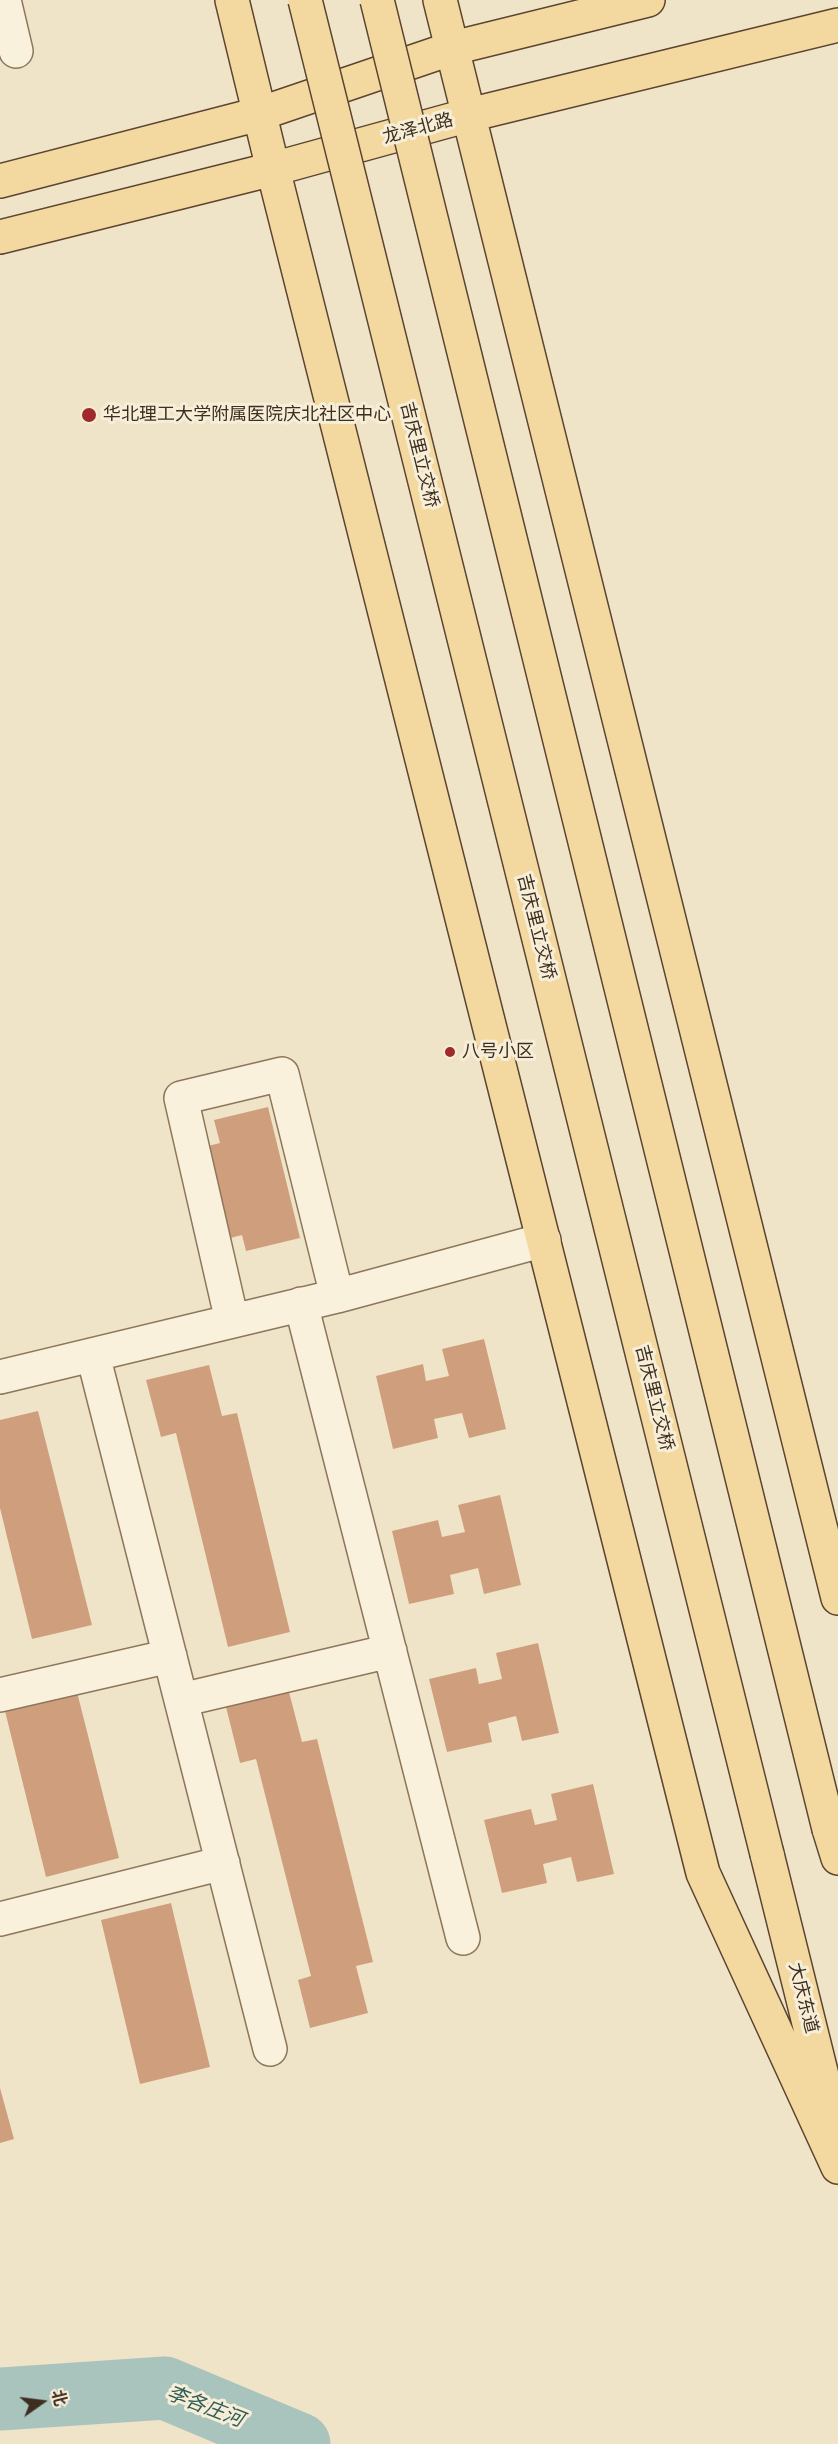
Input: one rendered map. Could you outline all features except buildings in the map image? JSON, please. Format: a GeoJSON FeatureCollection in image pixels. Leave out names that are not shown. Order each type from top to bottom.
{"type":"FeatureCollection","features":[{"type":"Feature","properties":{"kind":"main road"},"geometry":{"type":"LineString","coordinates":[[232,0],[703,1873],[838,2167]]}},
{"type":"Feature","properties":{"kind":"main road","name":"吉庆里立交桥"},"geometry":{"type":"LineString","coordinates":[[305,0],[767,1854]]}},
{"type":"Feature","properties":{"kind":"main road"},"geometry":{"type":"LineString","coordinates":[[377,0],[834,1844]]}},
{"type":"Feature","properties":{"kind":"main road"},"geometry":{"type":"LineString","coordinates":[[441,0],[838,1598]]}},
{"type":"Feature","properties":{"kind":"main road"},"geometry":{"type":"LineString","coordinates":[[0,181],[259,114],[453,48],[648,0]]}},
{"type":"Feature","properties":{"kind":"main road","name":"龙泽北路"},"geometry":{"type":"LineString","coordinates":[[0,237],[273,169],[469,115],[838,25]]}},
{"type":"Feature","properties":{"kind":"main road","name":"大庆东道"},"geometry":{"type":"LineString","coordinates":[[767,1854],[838,2142]]}},
{"type":"Feature","properties":{"kind":"street"},"geometry":{"type":"LineString","coordinates":[[4,0],[16,51]]}},
{"type":"Feature","properties":{"kind":"street"},"geometry":{"type":"LineString","coordinates":[[232,1321],[181,1098],[282,1074],[337,1296]]}},
{"type":"Feature","properties":{"kind":"street"},"geometry":{"type":"LineString","coordinates":[[0,1377],[337,1296],[544,1240]]}},
{"type":"Feature","properties":{"kind":"street"},"geometry":{"type":"LineString","coordinates":[[301,1304],[463,1938]]}},
{"type":"Feature","properties":{"kind":"street"},"geometry":{"type":"LineString","coordinates":[[93,1355],[270,2049]]}},
{"type":"Feature","properties":{"kind":"street"},"geometry":{"type":"LineString","coordinates":[[181,1700],[390,1651]]}},
{"type":"Feature","properties":{"kind":"street"},"geometry":{"type":"LineString","coordinates":[[0,1695],[170,1656]]}},
{"type":"Feature","properties":{"kind":"street"},"geometry":{"type":"LineString","coordinates":[[0,1919],[223,1863]]}},
{"type":"Feature","properties":{"kind":"waterway","name":"李各庄河"},"geometry":{"type":"LineString","coordinates":[[0,2399],[165,2388],[299,2444]]}},
{"type":"Feature","properties":{"kind":"place","name":"华北理工大学附属医院庆北社区中心"},"geometry":{"type":"Point","coordinates":[89,415]}},
{"type":"Feature","properties":{"kind":"place","name":"八号小区"},"geometry":{"type":"Point","coordinates":[450,1052]}}]}
